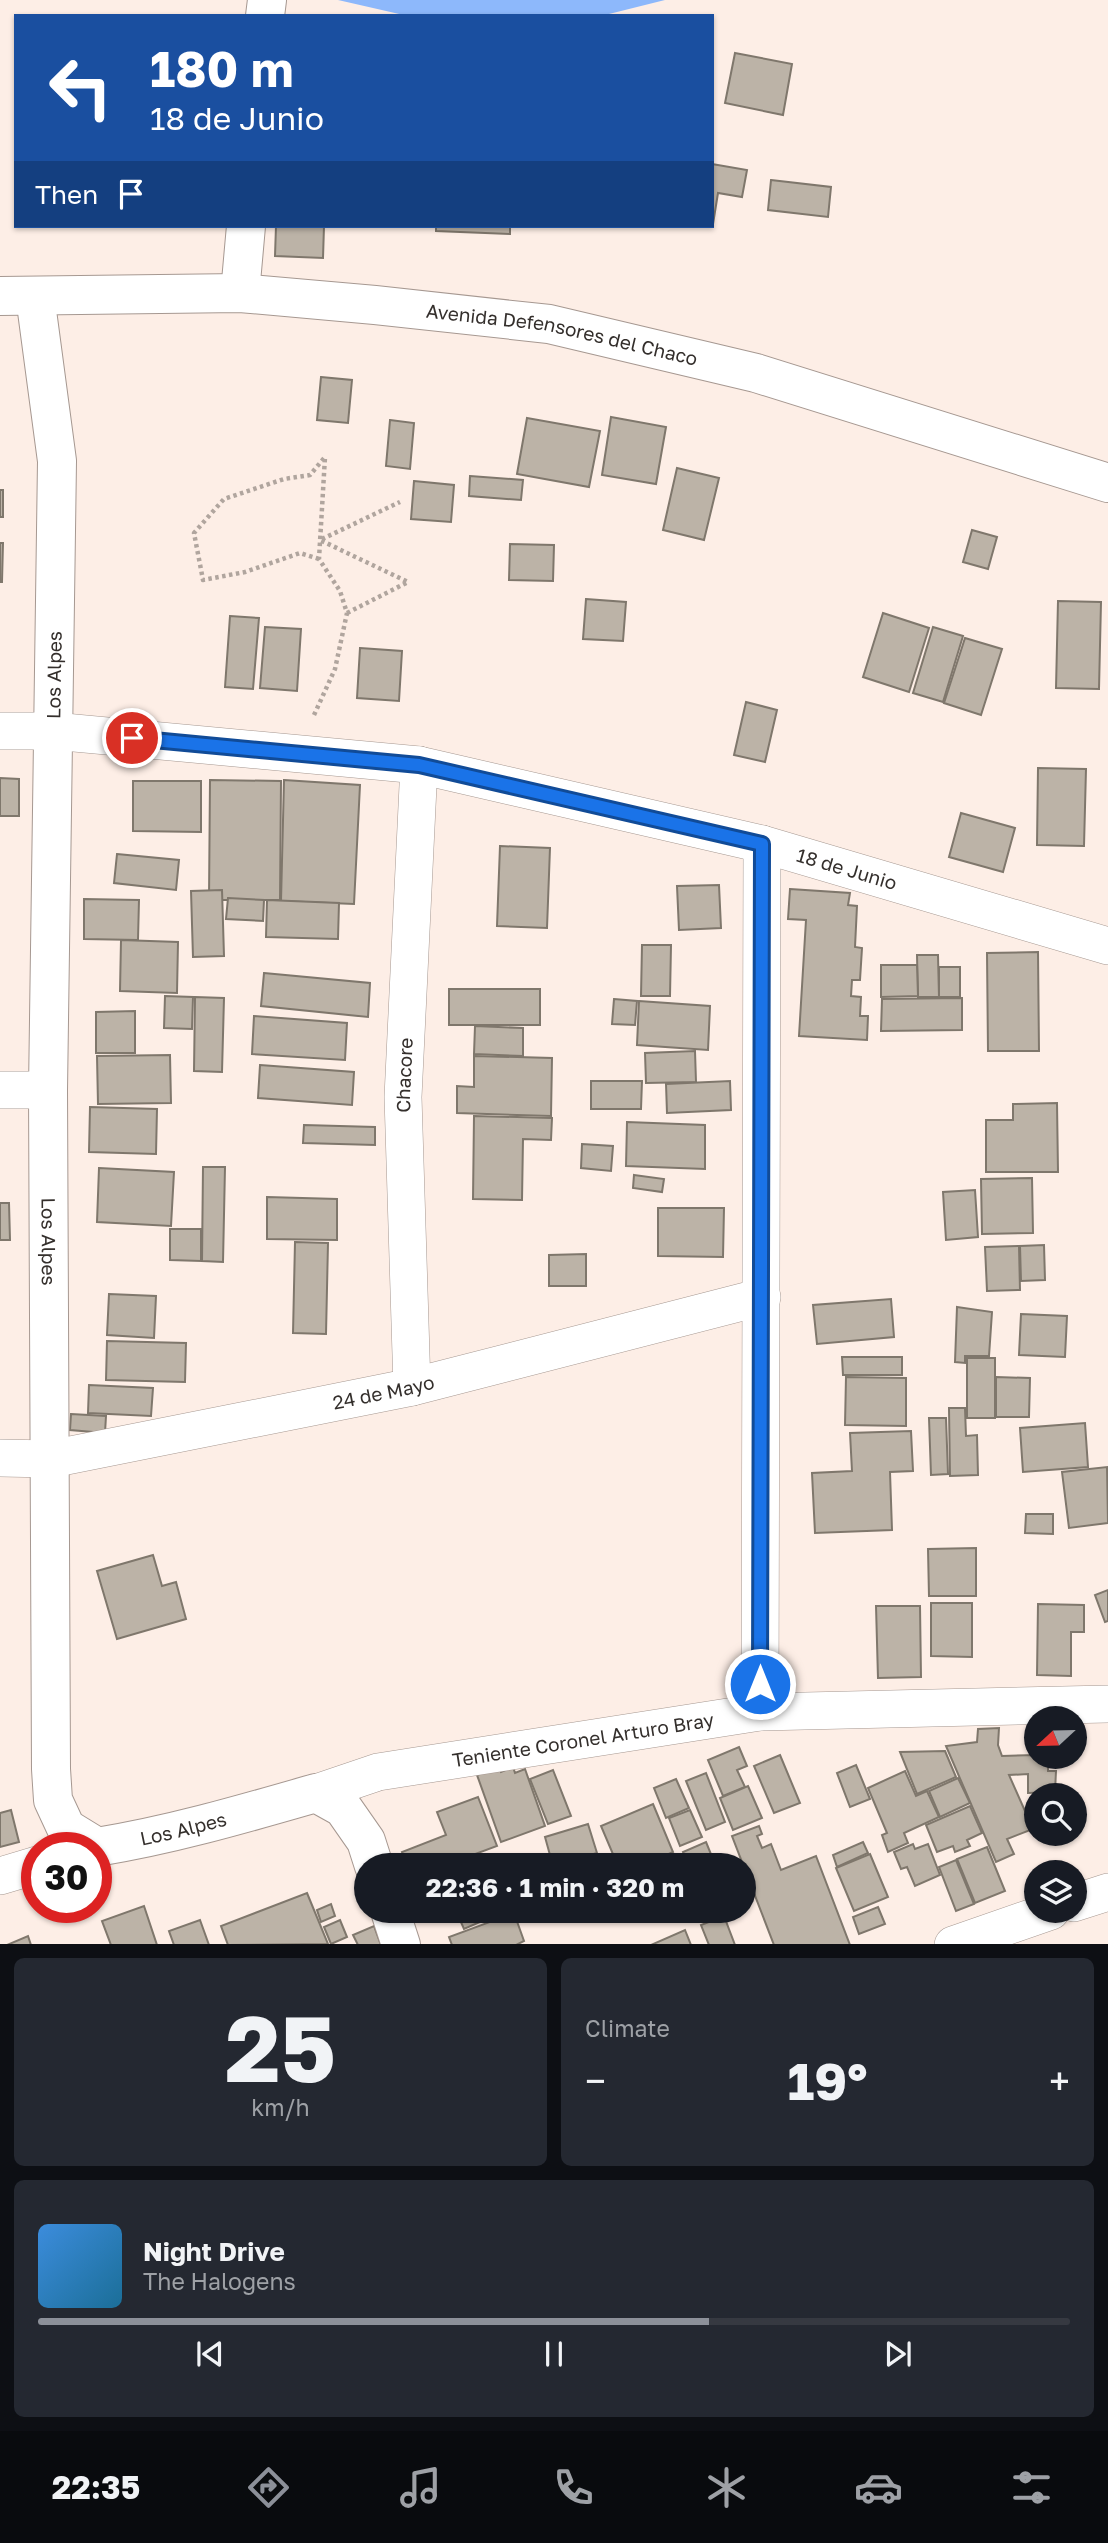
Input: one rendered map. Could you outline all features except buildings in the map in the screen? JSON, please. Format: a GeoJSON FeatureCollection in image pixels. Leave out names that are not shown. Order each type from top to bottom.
{"type":"FeatureCollection","features":[{"type":"Feature","properties":{"kind":"street"},"geometry":{"type":"LineString","coordinates":[[240,293],[246,228]]}},
{"type":"Feature","properties":{"kind":"street","name":"Avenida Defensores del Chaco"},"geometry":{"type":"LineString","coordinates":[[17,296],[240,293],[375,304],[550,324],[756,373],[1108,483]]}},
{"type":"Feature","properties":{"kind":"street","name":"Los Alpes"},"geometry":{"type":"LineString","coordinates":[[17,296],[57,461],[48,1090],[51,1769],[53,1800],[66,1828],[72,1832]]}},
{"type":"Feature","properties":{"kind":"street","name":"18 de Junio"},"geometry":{"type":"LineString","coordinates":[[0,731],[53,731],[419,765],[762,844],[1108,946]]}},
{"type":"Feature","properties":{"kind":"street","name":"Chacore"},"geometry":{"type":"LineString","coordinates":[[412,1387],[402,1097],[419,765]]}},
{"type":"Feature","properties":{"kind":"street"},"geometry":{"type":"LineString","coordinates":[[760,1712],[762,844]]}},
{"type":"Feature","properties":{"kind":"street"},"geometry":{"type":"LineString","coordinates":[[0,1090],[48,1090]]}},
{"type":"Feature","properties":{"kind":"street","name":"24 de Mayo"},"geometry":{"type":"LineString","coordinates":[[0,1458],[51,1459],[412,1387],[762,1297]]}},
{"type":"Feature","properties":{"kind":"street","name":"Teniente Coronel Arturo Bray"},"geometry":{"type":"LineString","coordinates":[[316,1793],[378,1772],[760,1712],[1108,1704]]}},
{"type":"Feature","properties":{"kind":"street"},"geometry":{"type":"LineString","coordinates":[[316,1793],[343,1808],[366,1841],[370,1853]]}},
{"type":"Feature","properties":{"kind":"street","name":"Los Alpes"},"geometry":{"type":"LineString","coordinates":[[112,1845],[213,1822],[316,1793]]}},
{"type":"Feature","properties":{"kind":"street"},"geometry":{"type":"LineString","coordinates":[[0,1877],[21,1871]]}},
{"type":"Feature","properties":{"kind":"street"},"geometry":{"type":"LineString","coordinates":[[1087,1899],[1108,1892]]}},
{"type":"Feature","properties":{"kind":"street"},"geometry":{"type":"LineString","coordinates":[[953,1944],[1024,1920]]}},
{"type":"Feature","properties":{"kind":"street"},"geometry":{"type":"LineString","coordinates":[[394,1923],[401,1944]]}},
{"type":"Feature","properties":{"kind":"path"},"geometry":{"type":"LineString","coordinates":[[314,715],[335,669],[347,613],[340,592],[319,559],[325,457],[310,475],[284,480],[225,499],[194,533],[203,580],[245,572],[300,553],[319,559]]}},
{"type":"Feature","properties":{"kind":"path"},"geometry":{"type":"LineString","coordinates":[[320,540],[400,502]]}},
{"type":"Feature","properties":{"kind":"path"},"geometry":{"type":"LineString","coordinates":[[320,540],[408,582],[347,613]]}},
{"type":"Feature","properties":{"kind":"water"},"geometry":{"type":"Polygon","coordinates":[[[338,0],[665,0],[609,14],[399,14],[338,0]]]}},
{"type":"Feature","properties":{"kind":"route"},"geometry":{"type":"LineString","coordinates":[[132,738],[419,765],[762,844],[760,1684]]}}]}
